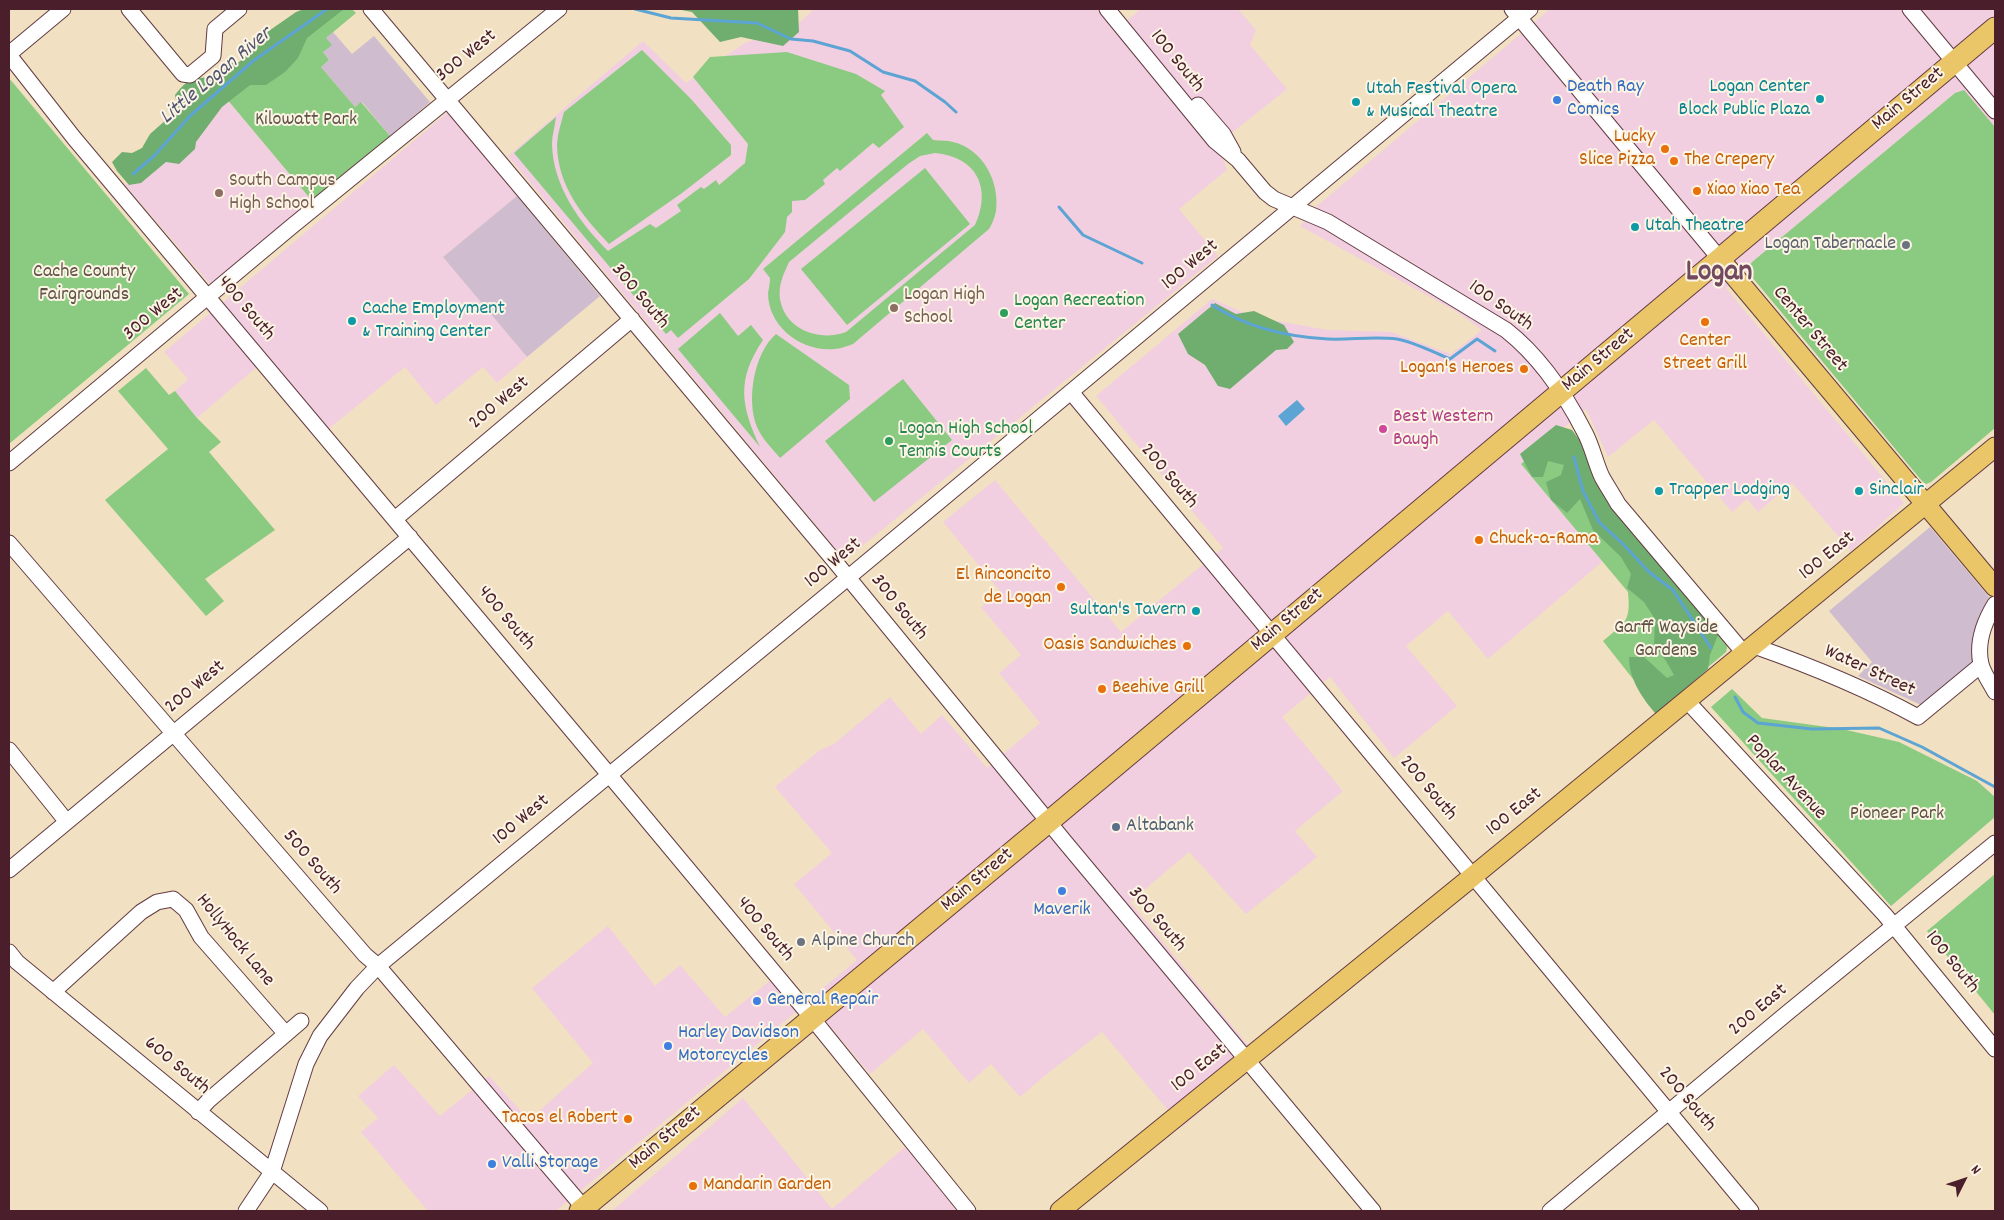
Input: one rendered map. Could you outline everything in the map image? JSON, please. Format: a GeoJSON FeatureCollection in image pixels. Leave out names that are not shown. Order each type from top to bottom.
{"type":"FeatureCollection","features":[{"type":"Feature","properties":{"kind":"highway","name":"Main Street"},"geometry":{"type":"LineString","coordinates":[[582,1209],[1048,822],[1995,28]]}},
{"type":"Feature","properties":{"kind":"main road","name":"Center Street"},"geometry":{"type":"LineString","coordinates":[[1720,260],[1995,587]]}},
{"type":"Feature","properties":{"kind":"main road","name":"100 East"},"geometry":{"type":"LineString","coordinates":[[1060,1211],[1474,876],[1995,448]]}},
{"type":"Feature","properties":{"kind":"street"},"geometry":{"type":"LineString","coordinates":[[9,55],[63,9]]}},
{"type":"Feature","properties":{"kind":"street"},"geometry":{"type":"LineString","coordinates":[[129,9],[183,74],[190,75],[213,56],[215,43],[213,34],[215,29],[239,9]]}},
{"type":"Feature","properties":{"kind":"street","name":"300 South"},"geometry":{"type":"LineString","coordinates":[[371,9],[848,578],[1048,822],[1373,1211]]}},
{"type":"Feature","properties":{"kind":"street","name":"300 West"},"geometry":{"type":"LineString","coordinates":[[9,463],[208,296],[559,9]]}},
{"type":"Feature","properties":{"kind":"street","name":"100 South"},"geometry":{"type":"LineString","coordinates":[[1106,9],[1215,141],[1238,160]]}},
{"type":"Feature","properties":{"kind":"street","name":"100 South"},"geometry":{"type":"LineString","coordinates":[[1117,9],[1223,134],[1238,160],[1265,192],[1274,199],[1328,222],[1506,330],[1519,340],[1561,392],[1585,432],[1602,477],[1618,504],[1745,653]]}},
{"type":"Feature","properties":{"kind":"street"},"geometry":{"type":"LineString","coordinates":[[1910,9],[1995,111]]}},
{"type":"Feature","properties":{"kind":"street","name":"100 West"},"geometry":{"type":"LineString","coordinates":[[246,1211],[272,1172],[306,1064],[320,1036],[357,988],[378,966],[1071,392],[1521,12]]}},
{"type":"Feature","properties":{"kind":"street","name":"Center Street"},"geometry":{"type":"LineString","coordinates":[[1521,12],[1720,260]]}},
{"type":"Feature","properties":{"kind":"street","name":"400 South"},"geometry":{"type":"LineString","coordinates":[[9,55],[74,138],[812,1018],[968,1211]]}},
{"type":"Feature","properties":{"kind":"street","name":"200 West"},"geometry":{"type":"LineString","coordinates":[[395,519],[632,319]]}},
{"type":"Feature","properties":{"kind":"street","name":"200 South"},"geometry":{"type":"LineString","coordinates":[[1071,392],[1751,1211]]}},
{"type":"Feature","properties":{"kind":"street","name":"200 West"},"geometry":{"type":"LineString","coordinates":[[9,870],[410,537]]}},
{"type":"Feature","properties":{"kind":"street","name":"500 South"},"geometry":{"type":"LineString","coordinates":[[9,543],[172,734],[365,954],[378,966],[582,1209]]}},
{"type":"Feature","properties":{"kind":"street"},"geometry":{"type":"LineString","coordinates":[[1995,604],[1985,622],[1980,641],[1981,665],[1995,692]]}},
{"type":"Feature","properties":{"kind":"street","name":"Water Street"},"geometry":{"type":"LineString","coordinates":[[1745,653],[1812,667],[1867,690],[1918,717],[1981,665]]}},
{"type":"Feature","properties":{"kind":"street","name":"Poplar Avenue"},"geometry":{"type":"LineString","coordinates":[[1690,699],[1894,925]]}},
{"type":"Feature","properties":{"kind":"street"},"geometry":{"type":"LineString","coordinates":[[9,750],[67,822]]}},
{"type":"Feature","properties":{"kind":"street","name":"200 East"},"geometry":{"type":"LineString","coordinates":[[1550,1211],[1995,843]]}},
{"type":"Feature","properties":{"kind":"street","name":"HollyHock Lane"},"geometry":{"type":"LineString","coordinates":[[53,992],[141,912],[157,902],[172,899],[186,910],[201,937],[286,1034]]}},
{"type":"Feature","properties":{"kind":"street","name":"100 South"},"geometry":{"type":"LineString","coordinates":[[1894,925],[1995,1049]]}},
{"type":"Feature","properties":{"kind":"street","name":"600 South"},"geometry":{"type":"LineString","coordinates":[[9,952],[17,962],[53,992],[320,1211]]}},
{"type":"Feature","properties":{"kind":"street"},"geometry":{"type":"LineString","coordinates":[[198,1112],[208,1100],[301,1021]]}},
{"type":"Feature","properties":{"kind":"shaded area","name":"Logan High School"},"geometry":{"type":"Polygon","coordinates":[[[814,9],[1097,9],[1115,30],[1141,9],[1238,9],[1256,30],[1250,45],[1287,89],[1218,144],[1227,170],[1179,209],[1218,256],[845,560],[508,156],[643,41],[686,83],[745,43],[799,23],[814,9]]]}},
{"type":"Feature","properties":{"kind":"shaded area"},"geometry":{"type":"Polygon","coordinates":[[[1550,9],[1995,9],[1995,127],[1966,92],[1955,93],[1752,262],[1748,270],[1726,288],[1904,503],[1851,551],[1792,483],[1758,512],[1747,499],[1732,512],[1654,420],[1608,457],[1586,409],[1521,464],[1603,561],[1488,659],[1448,611],[1406,646],[1457,706],[1394,758],[1330,677],[1282,717],[1343,791],[1295,831],[1317,857],[1246,914],[1189,852],[1130,902],[1261,1061],[1182,1127],[1102,1032],[1020,1097],[991,1064],[969,1083],[923,1029],[870,1074],[808,1000],[857,960],[794,884],[832,853],[775,787],[820,750],[834,744],[890,697],[921,734],[942,715],[987,768],[1040,723],[999,673],[1021,655],[981,607],[1000,591],[943,522],[995,480],[1121,632],[1223,548],[1096,396],[1212,299],[1254,317],[1328,330],[1391,332],[1451,354],[1482,330],[1454,310],[1300,226],[1317,206],[1550,9]]]}},
{"type":"Feature","properties":{"kind":"shaded area"},"geometry":{"type":"Polygon","coordinates":[[[333,32],[352,54],[374,36],[430,102],[390,136],[362,102],[355,107],[321,67],[329,60],[323,52],[326,38],[333,32]]]}},
{"type":"Feature","properties":{"kind":"shaded area","name":"South Campus High School"},"geometry":{"type":"Polygon","coordinates":[[[226,98],[313,202],[210,284],[125,185],[226,98]]]}},
{"type":"Feature","properties":{"kind":"shaded area"},"geometry":{"type":"Polygon","coordinates":[[[448,112],[517,196],[443,257],[527,357],[497,383],[483,367],[436,405],[405,367],[316,439],[257,367],[197,418],[175,391],[188,379],[164,352],[448,112]]]}},
{"type":"Feature","properties":{"kind":"shaded area"},"geometry":{"type":"Polygon","coordinates":[[[517,196],[600,296],[527,357],[443,257],[517,196]]]}},
{"type":"Feature","properties":{"kind":"shaded area"},"geometry":{"type":"Polygon","coordinates":[[[1930,527],[1989,597],[1978,618],[1974,663],[1921,705],[1858,676],[1872,662],[1829,611],[1930,527]]]}},
{"type":"Feature","properties":{"kind":"shaded area"},"geometry":{"type":"Polygon","coordinates":[[[608,926],[655,986],[680,965],[725,1017],[772,979],[797,1011],[556,1211],[428,1211],[361,1132],[378,1118],[358,1096],[394,1065],[440,1116],[489,1076],[529,1120],[593,1063],[532,988],[608,926]]]}},
{"type":"Feature","properties":{"kind":"shaded area"},"geometry":{"type":"Polygon","coordinates":[[[743,1098],[832,1209],[905,1147],[957,1211],[612,1211],[743,1098]]]}},
{"type":"Feature","properties":{"kind":"green space"},"geometry":{"type":"Polygon","coordinates":[[[304,9],[344,9],[307,38],[298,58],[285,72],[266,85],[250,85],[222,107],[196,142],[195,149],[179,164],[166,162],[141,183],[129,185],[112,162],[122,152],[132,153],[142,148],[150,134],[167,119],[177,104],[175,95],[182,87],[192,79],[207,78],[225,63],[239,62],[250,52],[253,42],[296,12],[304,9]]]}},
{"type":"Feature","properties":{"kind":"green space","name":"Kilowatt Park"},"geometry":{"type":"Polygon","coordinates":[[[334,9],[352,9],[356,13],[326,38],[332,45],[323,52],[329,60],[321,67],[355,107],[361,102],[390,136],[313,202],[226,98],[334,9]]]}},
{"type":"Feature","properties":{"kind":"green space"},"geometry":{"type":"Polygon","coordinates":[[[676,9],[798,9],[799,32],[783,46],[741,37],[720,42],[692,12],[676,9]]]}},
{"type":"Feature","properties":{"kind":"green space"},"geometry":{"type":"Polygon","coordinates":[[[642,50],[691,99],[731,145],[731,155],[682,193],[609,244],[581,211],[567,188],[559,162],[557,147],[559,130],[564,112],[642,50]]]}},
{"type":"Feature","properties":{"kind":"green space"},"geometry":{"type":"Polygon","coordinates":[[[787,52],[856,74],[885,91],[881,95],[904,127],[879,148],[873,143],[840,171],[837,168],[823,180],[825,184],[805,200],[792,201],[792,212],[787,217],[785,232],[749,279],[678,338],[671,330],[666,334],[514,153],[556,117],[552,144],[557,174],[578,215],[608,251],[650,224],[656,228],[681,211],[677,205],[701,187],[704,189],[716,180],[719,185],[745,163],[748,144],[693,77],[710,57],[787,52]]]}},
{"type":"Feature","properties":{"kind":"green space","name":"Cache County Fairgrounds"},"geometry":{"type":"Polygon","coordinates":[[[9,78],[189,294],[9,444],[9,78]]]}},
{"type":"Feature","properties":{"kind":"green space"},"geometry":{"type":"Polygon","coordinates":[[[1964,90],[1995,127],[1995,428],[1931,482],[1926,484],[1752,277],[1748,268],[1752,262],[1955,93],[1964,90]]]}},
{"type":"Feature","properties":{"kind":"green space"},"geometry":{"type":"Polygon","coordinates":[[[927,133],[933,140],[953,142],[973,152],[981,159],[992,178],[997,200],[996,211],[989,229],[853,344],[834,349],[822,349],[799,342],[789,335],[774,317],[768,293],[770,278],[763,269],[927,133]],[[935,153],[920,156],[789,262],[783,275],[780,299],[783,310],[796,326],[815,334],[836,335],[846,332],[975,225],[982,199],[981,187],[971,168],[949,156],[935,153]]]}},
{"type":"Feature","properties":{"kind":"green space"},"geometry":{"type":"Polygon","coordinates":[[[925,168],[970,224],[847,325],[801,269],[925,168]]]}},
{"type":"Feature","properties":{"kind":"green space"},"geometry":{"type":"Polygon","coordinates":[[[1215,303],[1236,314],[1254,311],[1284,325],[1294,342],[1287,349],[1276,350],[1230,389],[1218,386],[1205,365],[1188,354],[1178,334],[1215,303]]]}},
{"type":"Feature","properties":{"kind":"green space"},"geometry":{"type":"Polygon","coordinates":[[[720,313],[738,336],[751,325],[763,340],[748,368],[744,393],[745,406],[760,447],[678,349],[720,313]]]}},
{"type":"Feature","properties":{"kind":"green space"},"geometry":{"type":"Polygon","coordinates":[[[776,334],[849,385],[850,399],[780,458],[759,431],[752,404],[752,391],[757,365],[768,342],[776,334]]]}},
{"type":"Feature","properties":{"kind":"green space"},"geometry":{"type":"Polygon","coordinates":[[[146,368],[169,395],[175,391],[197,418],[221,442],[209,452],[275,530],[205,579],[224,601],[206,616],[105,500],[168,449],[118,391],[146,368]]]}},
{"type":"Feature","properties":{"kind":"green space","name":"Logan High School Tennis Courts"},"geometry":{"type":"Polygon","coordinates":[[[903,379],[952,440],[874,502],[825,441],[903,379]]]}},
{"type":"Feature","properties":{"kind":"green space","name":"Garff Wayside Gardens"},"geometry":{"type":"Polygon","coordinates":[[[1556,425],[1572,430],[1585,447],[1597,485],[1720,630],[1710,655],[1708,669],[1656,714],[1637,688],[1631,673],[1629,657],[1644,657],[1667,678],[1674,675],[1654,645],[1655,619],[1644,602],[1627,588],[1631,574],[1621,557],[1593,530],[1580,499],[1567,513],[1551,500],[1546,482],[1561,475],[1564,465],[1548,461],[1543,477],[1532,477],[1520,454],[1556,425]]]}},
{"type":"Feature","properties":{"kind":"green space","name":"Garff Wayside Gardens"},"geometry":{"type":"Polygon","coordinates":[[[1562,431],[1595,490],[1728,644],[1726,652],[1689,683],[1646,682],[1633,679],[1603,641],[1625,621],[1629,602],[1628,592],[1521,464],[1562,431]]]}},
{"type":"Feature","properties":{"kind":"green space","name":"Pioneer Park"},"geometry":{"type":"Polygon","coordinates":[[[1732,689],[1762,718],[1842,729],[1899,742],[1977,781],[1995,797],[1995,817],[1891,906],[1711,707],[1732,689]]]}},
{"type":"Feature","properties":{"kind":"green space"},"geometry":{"type":"Polygon","coordinates":[[[1995,874],[1995,1015],[1927,931],[1995,874]]]}},
{"type":"Feature","properties":{"kind":"water"},"geometry":{"type":"Polygon","coordinates":[[[1297,400],[1305,409],[1286,426],[1278,416],[1297,400]]]}},
{"type":"Feature","properties":{"kind":"waterway","name":"Little Logan River"},"geometry":{"type":"LineString","coordinates":[[133,174],[154,156],[190,116],[253,61],[327,9]]}},
{"type":"Feature","properties":{"kind":"waterway","name":"Little Logan River"},"geometry":{"type":"LineString","coordinates":[[635,9],[671,18],[757,23],[791,39],[813,41],[850,51],[883,72],[915,81],[956,112]]}},
{"type":"Feature","properties":{"kind":"waterway","name":"Little Logan River"},"geometry":{"type":"LineString","coordinates":[[1059,207],[1083,235],[1142,263]]}},
{"type":"Feature","properties":{"kind":"waterway","name":"Little Logan River"},"geometry":{"type":"LineString","coordinates":[[1167,275],[1173,278]]}},
{"type":"Feature","properties":{"kind":"waterway","name":"Little Logan River"},"geometry":{"type":"LineString","coordinates":[[1212,305],[1253,325],[1298,336],[1328,339],[1397,339],[1450,359],[1477,339],[1495,351]]}},
{"type":"Feature","properties":{"kind":"waterway","name":"Little Logan River"},"geometry":{"type":"LineString","coordinates":[[1574,457],[1583,491],[1599,522],[1649,572],[1673,590],[1711,648]]}},
{"type":"Feature","properties":{"kind":"waterway","name":"Little Logan River"},"geometry":{"type":"LineString","coordinates":[[1735,697],[1743,712],[1758,723],[1812,729],[1879,728],[1922,747],[1995,787]]}},
{"type":"Feature","properties":{"kind":"place","name":"Logan Center Block Public Plaza"},"geometry":{"type":"Point","coordinates":[1820,99]}},
{"type":"Feature","properties":{"kind":"place","name":"Death Ray Comics"},"geometry":{"type":"Point","coordinates":[1557,100]}},
{"type":"Feature","properties":{"kind":"place","name":"Utah Festival Opera & Musical Theatre"},"geometry":{"type":"Point","coordinates":[1356,102]}},
{"type":"Feature","properties":{"kind":"place","name":"Lucky Slice Pizza"},"geometry":{"type":"Point","coordinates":[1665,149]}},
{"type":"Feature","properties":{"kind":"place","name":"The Crepery"},"geometry":{"type":"Point","coordinates":[1674,161]}},
{"type":"Feature","properties":{"kind":"place","name":"Xiao Xiao Tea"},"geometry":{"type":"Point","coordinates":[1697,191]}},
{"type":"Feature","properties":{"kind":"place","name":"South Campus High School"},"geometry":{"type":"Point","coordinates":[219,193]}},
{"type":"Feature","properties":{"kind":"place","name":"Utah Theatre"},"geometry":{"type":"Point","coordinates":[1635,227]}},
{"type":"Feature","properties":{"kind":"place","name":"Logan Tabernacle"},"geometry":{"type":"Point","coordinates":[1906,245]}},
{"type":"Feature","properties":{"kind":"place","name":"Logan High School"},"geometry":{"type":"Point","coordinates":[894,308]}},
{"type":"Feature","properties":{"kind":"place","name":"Logan Recreation Center"},"geometry":{"type":"Point","coordinates":[1004,313]}},
{"type":"Feature","properties":{"kind":"place","name":"Cache Employment & Training Center"},"geometry":{"type":"Point","coordinates":[352,321]}},
{"type":"Feature","properties":{"kind":"place","name":"Center Street Grill"},"geometry":{"type":"Point","coordinates":[1705,322]}},
{"type":"Feature","properties":{"kind":"place","name":"Logan's Heroes"},"geometry":{"type":"Point","coordinates":[1524,369]}},
{"type":"Feature","properties":{"kind":"place","name":"Best Western Baugh"},"geometry":{"type":"Point","coordinates":[1383,429]}},
{"type":"Feature","properties":{"kind":"place","name":"Logan High School Tennis Courts"},"geometry":{"type":"Point","coordinates":[889,441]}},
{"type":"Feature","properties":{"kind":"place","name":"Trapper Lodging"},"geometry":{"type":"Point","coordinates":[1659,491]}},
{"type":"Feature","properties":{"kind":"place","name":"Sinclair"},"geometry":{"type":"Point","coordinates":[1859,491]}},
{"type":"Feature","properties":{"kind":"place","name":"Chuck-a-Rama"},"geometry":{"type":"Point","coordinates":[1479,540]}},
{"type":"Feature","properties":{"kind":"place","name":"El Rinconcito de Logan"},"geometry":{"type":"Point","coordinates":[1061,587]}},
{"type":"Feature","properties":{"kind":"place","name":"Sultan's Tavern"},"geometry":{"type":"Point","coordinates":[1196,611]}},
{"type":"Feature","properties":{"kind":"place","name":"Oasis Sandwiches"},"geometry":{"type":"Point","coordinates":[1187,646]}},
{"type":"Feature","properties":{"kind":"place","name":"Beehive Grill"},"geometry":{"type":"Point","coordinates":[1102,689]}},
{"type":"Feature","properties":{"kind":"place","name":"Altabank"},"geometry":{"type":"Point","coordinates":[1116,827]}},
{"type":"Feature","properties":{"kind":"place","name":"Maverik"},"geometry":{"type":"Point","coordinates":[1062,891]}},
{"type":"Feature","properties":{"kind":"place","name":"Alpine Church"},"geometry":{"type":"Point","coordinates":[801,942]}},
{"type":"Feature","properties":{"kind":"place","name":"General Repair"},"geometry":{"type":"Point","coordinates":[757,1001]}},
{"type":"Feature","properties":{"kind":"place","name":"Harley Davidson Motorcycles"},"geometry":{"type":"Point","coordinates":[668,1046]}},
{"type":"Feature","properties":{"kind":"place","name":"Tacos el Robert"},"geometry":{"type":"Point","coordinates":[628,1119]}},
{"type":"Feature","properties":{"kind":"place","name":"Valli Storage"},"geometry":{"type":"Point","coordinates":[492,1164]}},
{"type":"Feature","properties":{"kind":"place","name":"Mandarin Garden"},"geometry":{"type":"Point","coordinates":[693,1186]}},
{"type":"Feature","properties":{"kind":"district","name":"Logan"},"geometry":{"type":"Point","coordinates":[1719,275]}}]}
